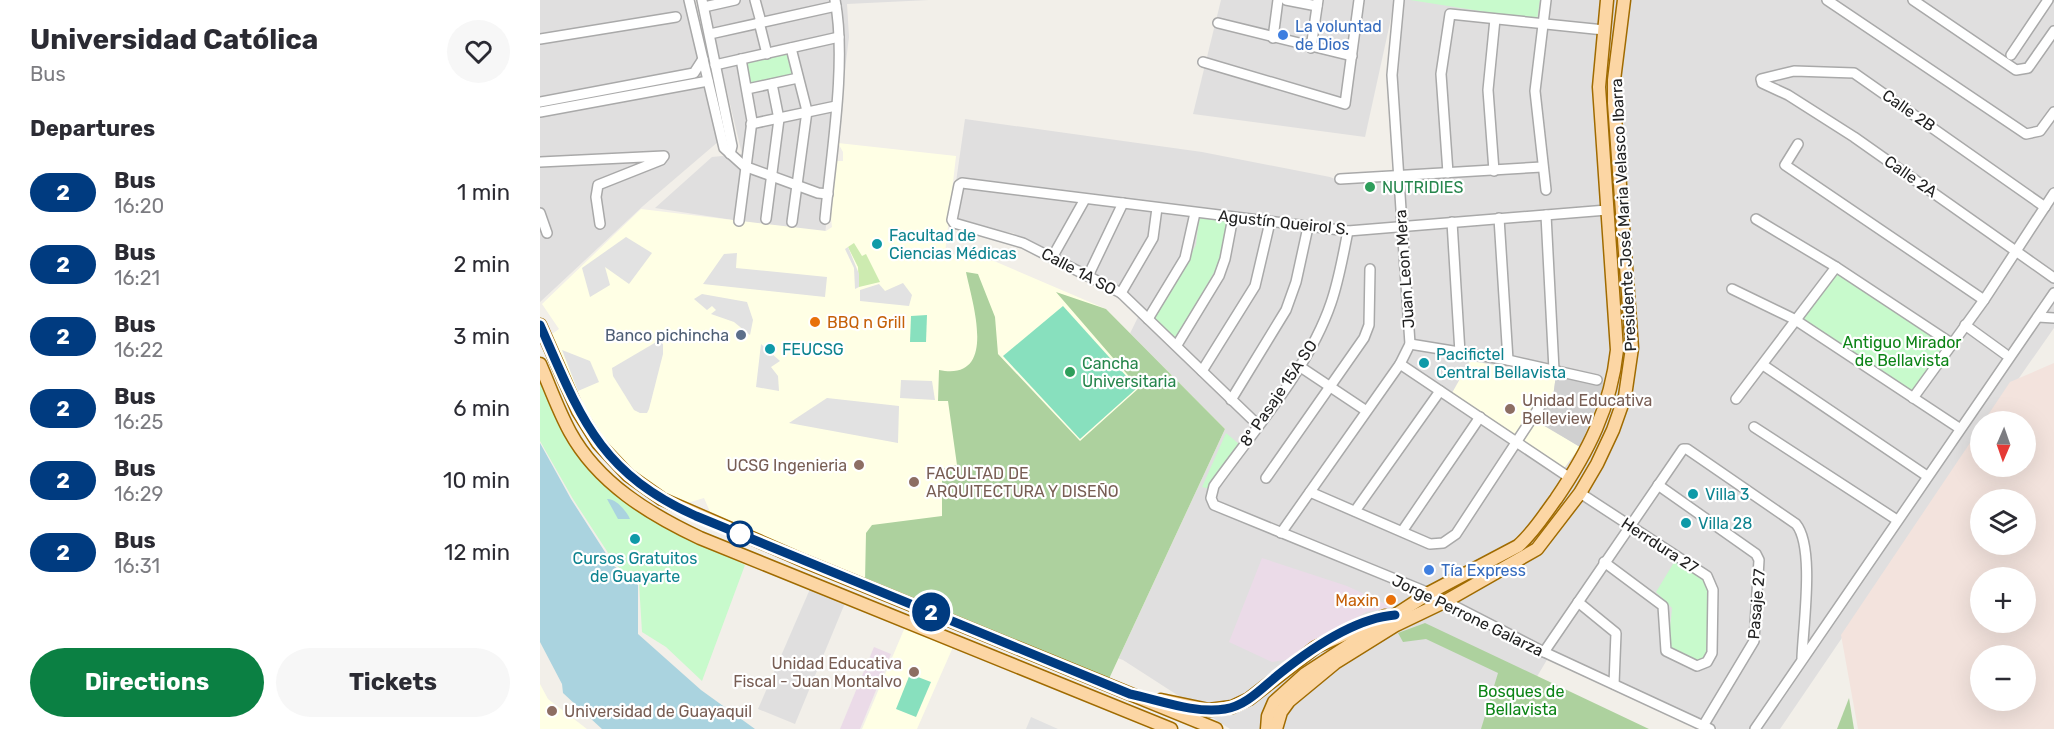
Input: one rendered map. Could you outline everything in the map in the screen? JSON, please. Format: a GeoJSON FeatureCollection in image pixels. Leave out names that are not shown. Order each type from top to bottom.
{"type":"FeatureCollection","features":[{"type":"Feature","properties":{"kind":"main road","name":"Presidente José Maria Velasco Ibarra"},"geometry":{"type":"LineString","coordinates":[[1267,729],[1271,706],[1289,686],[1335,653],[1429,593],[1518,546],[1529,537],[1570,478],[1597,431],[1614,378],[1617,335],[1599,87],[1607,0]]}},
{"type":"Feature","properties":{"kind":"main road","name":"Presidente José Maria Velasco Ibarra"},"geometry":{"type":"LineString","coordinates":[[1276,729],[1284,707],[1307,684],[1376,636],[1446,601],[1520,561],[1537,549],[1580,493],[1613,430],[1625,396],[1632,348],[1614,80],[1624,0]]}},
{"type":"Feature","properties":{"kind":"main road"},"geometry":{"type":"LineString","coordinates":[[1602,134],[1611,138],[1616,132]]}},
{"type":"Feature","properties":{"kind":"main road"},"geometry":{"type":"LineString","coordinates":[[540,325],[578,411],[598,443],[628,475],[662,499],[696,516],[1216,729]]}},
{"type":"Feature","properties":{"kind":"main road"},"geometry":{"type":"LineString","coordinates":[[540,364],[570,432],[584,453],[616,486],[660,518],[700,538],[1170,729]]}},
{"type":"Feature","properties":{"kind":"main road"},"geometry":{"type":"LineString","coordinates":[[1130,694],[1195,708],[1218,710],[1232,707],[1249,699],[1316,647],[1379,616],[1395,615]]}},
{"type":"Feature","properties":{"kind":"street"},"geometry":{"type":"LineString","coordinates":[[689,0],[724,148],[744,166],[797,186],[828,194]]}},
{"type":"Feature","properties":{"kind":"street"},"geometry":{"type":"LineString","coordinates":[[730,154],[732,146],[703,4],[735,0]]}},
{"type":"Feature","properties":{"kind":"street"},"geometry":{"type":"LineString","coordinates":[[755,0],[767,54]]}},
{"type":"Feature","properties":{"kind":"street"},"geometry":{"type":"LineString","coordinates":[[1273,38],[1278,0]]}},
{"type":"Feature","properties":{"kind":"street"},"geometry":{"type":"LineString","coordinates":[[1286,0],[1317,3],[1311,48]]}},
{"type":"Feature","properties":{"kind":"street"},"geometry":{"type":"LineString","coordinates":[[1203,62],[1345,104],[1359,0]]}},
{"type":"Feature","properties":{"kind":"street","name":"Juan Leon Mera"},"geometry":{"type":"LineString","coordinates":[[1281,533],[1365,410],[1400,364],[1410,344],[1397,178],[1392,75],[1399,0]]}},
{"type":"Feature","properties":{"kind":"street"},"geometry":{"type":"LineString","coordinates":[[1546,0],[1535,91],[1546,190]]}},
{"type":"Feature","properties":{"kind":"street"},"geometry":{"type":"LineString","coordinates":[[1827,0],[2026,134],[2040,131],[2054,112]]}},
{"type":"Feature","properties":{"kind":"street"},"geometry":{"type":"LineString","coordinates":[[1913,0],[2009,68],[2022,71],[2032,63],[2054,31]]}},
{"type":"Feature","properties":{"kind":"street"},"geometry":{"type":"LineString","coordinates":[[2011,55],[2048,0]]}},
{"type":"Feature","properties":{"kind":"street"},"geometry":{"type":"LineString","coordinates":[[710,34],[835,3],[839,38],[836,106],[825,219]]}},
{"type":"Feature","properties":{"kind":"street"},"geometry":{"type":"LineString","coordinates":[[1448,173],[1441,74],[1450,14],[1604,30]]}},
{"type":"Feature","properties":{"kind":"street"},"geometry":{"type":"LineString","coordinates":[[540,39],[676,17]]}},
{"type":"Feature","properties":{"kind":"street"},"geometry":{"type":"LineString","coordinates":[[1494,171],[1488,90],[1495,19]]}},
{"type":"Feature","properties":{"kind":"street"},"geometry":{"type":"LineString","coordinates":[[1218,23],[1311,48],[1352,56]]}},
{"type":"Feature","properties":{"kind":"street"},"geometry":{"type":"LineString","coordinates":[[715,65],[839,38]]}},
{"type":"Feature","properties":{"kind":"street"},"geometry":{"type":"LineString","coordinates":[[791,48],[807,111],[792,222]]}},
{"type":"Feature","properties":{"kind":"street"},"geometry":{"type":"LineString","coordinates":[[540,102],[694,73],[703,59]]}},
{"type":"Feature","properties":{"kind":"street"},"geometry":{"type":"LineString","coordinates":[[739,221],[752,114],[741,59]]}},
{"type":"Feature","properties":{"kind":"street","name":"Calle 2B"},"geometry":{"type":"LineString","coordinates":[[1762,83],[1762,78],[1789,71],[1840,70],[1854,73],[2045,207]]}},
{"type":"Feature","properties":{"kind":"street"},"geometry":{"type":"LineString","coordinates":[[747,89],[798,78]]}},
{"type":"Feature","properties":{"kind":"street"},"geometry":{"type":"LineString","coordinates":[[540,112],[708,81]]}},
{"type":"Feature","properties":{"kind":"street","name":"Calle 2A"},"geometry":{"type":"LineString","coordinates":[[1762,83],[1788,95],[1846,131],[2054,278]]}},
{"type":"Feature","properties":{"kind":"street"},"geometry":{"type":"LineString","coordinates":[[766,219],[779,119],[772,84]]}},
{"type":"Feature","properties":{"kind":"street"},"geometry":{"type":"LineString","coordinates":[[751,124],[836,106]]}},
{"type":"Feature","properties":{"kind":"street"},"geometry":{"type":"LineString","coordinates":[[1798,144],[1785,165],[1984,300]]}},
{"type":"Feature","properties":{"kind":"street"},"geometry":{"type":"LineString","coordinates":[[540,162],[664,156],[661,160],[609,178],[598,185],[600,224]]}},
{"type":"Feature","properties":{"kind":"street"},"geometry":{"type":"LineString","coordinates":[[1340,179],[1397,178],[1542,167]]}},
{"type":"Feature","properties":{"kind":"street","name":"Agustín Queirol S."},"geometry":{"type":"LineString","coordinates":[[958,224],[952,220],[957,189],[962,183],[1348,231],[1607,210]]}},
{"type":"Feature","properties":{"kind":"street"},"geometry":{"type":"LineString","coordinates":[[1913,398],[1984,300],[2054,194]]}},
{"type":"Feature","properties":{"kind":"street"},"geometry":{"type":"LineString","coordinates":[[1053,256],[1085,199]]}},
{"type":"Feature","properties":{"kind":"street"},"geometry":{"type":"LineString","coordinates":[[1089,274],[1123,203]]}},
{"type":"Feature","properties":{"kind":"street"},"geometry":{"type":"LineString","coordinates":[[1121,292],[1153,238],[1157,208]]}},
{"type":"Feature","properties":{"kind":"street"},"geometry":{"type":"LineString","coordinates":[[540,213],[547,233]]}},
{"type":"Feature","properties":{"kind":"street"},"geometry":{"type":"LineString","coordinates":[[1148,319],[1185,258],[1195,213]]}},
{"type":"Feature","properties":{"kind":"street"},"geometry":{"type":"LineString","coordinates":[[1546,215],[1554,370]]}},
{"type":"Feature","properties":{"kind":"street"},"geometry":{"type":"LineString","coordinates":[[1177,345],[1219,276],[1225,259],[1233,217]]}},
{"type":"Feature","properties":{"kind":"street"},"geometry":{"type":"LineString","coordinates":[[1499,218],[1508,360]]}},
{"type":"Feature","properties":{"kind":"street"},"geometry":{"type":"LineString","coordinates":[[1756,219],[1836,267],[1951,343]]}},
{"type":"Feature","properties":{"kind":"street"},"geometry":{"type":"LineString","coordinates":[[1202,371],[1255,286],[1270,222]]}},
{"type":"Feature","properties":{"kind":"street"},"geometry":{"type":"LineString","coordinates":[[1452,222],[1460,353]]}},
{"type":"Feature","properties":{"kind":"street","name":"Calle 1A SO"},"geometry":{"type":"LineString","coordinates":[[958,224],[1000,234],[1053,256],[1121,292],[1258,425]]}},
{"type":"Feature","properties":{"kind":"street"},"geometry":{"type":"LineString","coordinates":[[1232,400],[1286,310],[1296,282],[1308,227]]}},
{"type":"Feature","properties":{"kind":"street","name":"8º Pasaje 15A SO"},"geometry":{"type":"LineString","coordinates":[[1222,510],[1212,502],[1212,490],[1299,366],[1331,302],[1348,231]]}},
{"type":"Feature","properties":{"kind":"street"},"geometry":{"type":"LineString","coordinates":[[1736,399],[1763,365],[1794,319],[1836,267]]}},
{"type":"Feature","properties":{"kind":"street"},"geometry":{"type":"LineString","coordinates":[[1266,478],[1364,338],[1369,325],[1370,269]]}},
{"type":"Feature","properties":{"kind":"street"},"geometry":{"type":"LineString","coordinates":[[1732,289],[1794,319],[1959,428]]}},
{"type":"Feature","properties":{"kind":"street"},"geometry":{"type":"LineString","coordinates":[[1755,729],[1959,428],[2054,293]]}},
{"type":"Feature","properties":{"kind":"street"},"geometry":{"type":"LineString","coordinates":[[2038,317],[2054,318]]}},
{"type":"Feature","properties":{"kind":"street"},"geometry":{"type":"LineString","coordinates":[[1965,326],[2005,354]]}},
{"type":"Feature","properties":{"kind":"street"},"geometry":{"type":"LineString","coordinates":[[1410,344],[1508,360],[1597,380]]}},
{"type":"Feature","properties":{"kind":"street"},"geometry":{"type":"LineString","coordinates":[[1400,364],[1570,478]]}},
{"type":"Feature","properties":{"kind":"street"},"geometry":{"type":"LineString","coordinates":[[1763,365],[1927,476]]}},
{"type":"Feature","properties":{"kind":"street"},"geometry":{"type":"LineString","coordinates":[[1299,366],[1365,410]]}},
{"type":"Feature","properties":{"kind":"street"},"geometry":{"type":"LineString","coordinates":[[1355,511],[1440,391]]}},
{"type":"Feature","properties":{"kind":"street"},"geometry":{"type":"LineString","coordinates":[[1310,492],[1430,544],[1443,543],[1456,534],[1542,403]]}},
{"type":"Feature","properties":{"kind":"street"},"geometry":{"type":"LineString","coordinates":[[1402,530],[1480,417]]}},
{"type":"Feature","properties":{"kind":"street"},"geometry":{"type":"LineString","coordinates":[[1754,427],[1897,520]]}},
{"type":"Feature","properties":{"kind":"street"},"geometry":{"type":"LineString","coordinates":[[1544,652],[1683,449],[1687,449],[1796,524],[1803,532],[1807,559],[1802,659]]}},
{"type":"Feature","properties":{"kind":"street","name":"Pasaje 27"},"geometry":{"type":"LineString","coordinates":[[1658,485],[1756,554],[1759,560],[1754,641],[1706,727]]}},
{"type":"Feature","properties":{"kind":"street","name":"Herrdura 27"},"geometry":{"type":"LineString","coordinates":[[1580,493],[1707,576],[1712,583],[1712,653],[1707,662],[1697,666],[1669,655],[1664,646],[1663,606],[1604,562]]}},
{"type":"Feature","properties":{"kind":"street","name":"Jorge Perrone Galarza"},"geometry":{"type":"LineString","coordinates":[[1222,510],[1429,593],[1544,652],[1706,727]]}},
{"type":"Feature","properties":{"kind":"street"},"geometry":{"type":"LineString","coordinates":[[1578,602],[1616,633],[1614,684]]}},
{"type":"Feature","properties":{"kind":"shaded area"},"geometry":{"type":"Polygon","coordinates":[[[540,0],[692,0],[719,141],[643,206],[540,302],[540,0]]]}},
{"type":"Feature","properties":{"kind":"shaded area"},"geometry":{"type":"Polygon","coordinates":[[[705,0],[929,0],[847,4],[849,37],[825,234],[655,208],[712,157],[742,154],[705,0]]]}},
{"type":"Feature","properties":{"kind":"shaded area"},"geometry":{"type":"Polygon","coordinates":[[[1221,0],[1395,0],[1365,137],[1193,114],[1221,0]]]}},
{"type":"Feature","properties":{"kind":"shaded area"},"geometry":{"type":"Polygon","coordinates":[[[1403,0],[2054,0],[2054,328],[1996,411],[1970,411],[1970,450],[1780,729],[1717,729],[1601,673],[1551,653],[1506,729],[1230,729],[1123,660],[991,616],[1142,309],[1013,233],[950,224],[965,119],[1202,152],[1330,177],[1340,181],[1400,181],[1395,72],[1403,0]]]}},
{"type":"Feature","properties":{"kind":"shaded area"},"geometry":{"type":"Polygon","coordinates":[[[838,143],[956,156],[945,253],[994,261],[1106,309],[1225,429],[1108,681],[773,544],[711,514],[704,498],[684,504],[662,492],[643,480],[615,453],[590,418],[571,383],[552,334],[559,329],[542,304],[641,209],[826,231],[832,227],[830,210],[837,161],[843,161],[843,152],[838,143]]]}},
{"type":"Feature","properties":{"kind":"shaded area"},"geometry":{"type":"Polygon","coordinates":[[[626,237],[652,253],[629,284],[605,267],[610,285],[590,297],[582,268],[626,237]]]}},
{"type":"Feature","properties":{"kind":"shaded area"},"geometry":{"type":"Polygon","coordinates":[[[848,247],[859,274],[859,287],[855,289],[854,268],[845,249],[848,247]]]}},
{"type":"Feature","properties":{"kind":"shaded area"},"geometry":{"type":"Polygon","coordinates":[[[737,253],[736,268],[827,277],[825,297],[703,284],[724,254],[737,253]]]}},
{"type":"Feature","properties":{"kind":"shaded area"},"geometry":{"type":"Polygon","coordinates":[[[903,283],[912,295],[909,306],[860,301],[860,290],[879,284],[885,291],[903,283]]]}},
{"type":"Feature","properties":{"kind":"shaded area"},"geometry":{"type":"Polygon","coordinates":[[[702,294],[747,302],[753,320],[750,335],[734,322],[711,314],[716,310],[712,306],[707,310],[694,299],[702,294]]]}},
{"type":"Feature","properties":{"kind":"shaded area"},"geometry":{"type":"Polygon","coordinates":[[[658,341],[663,344],[663,354],[649,409],[647,413],[640,413],[634,410],[613,376],[612,368],[658,341]]]}},
{"type":"Feature","properties":{"kind":"shaded area"},"geometry":{"type":"Polygon","coordinates":[[[761,344],[780,361],[771,367],[778,376],[779,391],[756,387],[761,344]]]}},
{"type":"Feature","properties":{"kind":"shaded area"},"geometry":{"type":"Polygon","coordinates":[[[562,350],[590,361],[599,382],[578,391],[562,350]]]}},
{"type":"Feature","properties":{"kind":"shaded area","name":"Unidad Educativa Belleview"},"geometry":{"type":"Polygon","coordinates":[[[1470,361],[1556,375],[1553,397],[1538,421],[1580,447],[1565,467],[1560,468],[1452,393],[1470,361]]]}},
{"type":"Feature","properties":{"kind":"shaded area"},"geometry":{"type":"Polygon","coordinates":[[[2054,363],[2054,729],[1858,729],[1841,635],[1970,443],[1970,477],[2036,477],[2036,411],[1991,411],[2010,382],[2054,363]]]}},
{"type":"Feature","properties":{"kind":"shaded area"},"geometry":{"type":"Polygon","coordinates":[[[1556,375],[1605,383],[1580,447],[1536,421],[1553,397],[1556,375]]]}},
{"type":"Feature","properties":{"kind":"shaded area"},"geometry":{"type":"Polygon","coordinates":[[[901,380],[932,381],[935,400],[900,398],[901,380]]]}},
{"type":"Feature","properties":{"kind":"shaded area"},"geometry":{"type":"Polygon","coordinates":[[[827,398],[899,406],[898,443],[789,423],[827,398]]]}},
{"type":"Feature","properties":{"kind":"shaded area"},"geometry":{"type":"Polygon","coordinates":[[[1262,558],[1347,586],[1392,607],[1366,612],[1290,659],[1272,662],[1229,642],[1262,558]]]}},
{"type":"Feature","properties":{"kind":"shaded area"},"geometry":{"type":"Polygon","coordinates":[[[810,589],[845,603],[795,724],[758,709],[810,589]]]}},
{"type":"Feature","properties":{"kind":"shaded area","name":"Unidad Educativa Fiscal - Juan Montalvo"},"geometry":{"type":"Polygon","coordinates":[[[905,627],[953,647],[917,729],[862,729],[905,627]]]}},
{"type":"Feature","properties":{"kind":"shaded area"},"geometry":{"type":"Polygon","coordinates":[[[874,647],[891,654],[860,729],[840,729],[874,647]]]}},
{"type":"Feature","properties":{"kind":"shaded area","name":"Universidad de Guayaquil"},"geometry":{"type":"Polygon","coordinates":[[[540,684],[548,699],[587,729],[540,729],[540,684]]]}},
{"type":"Feature","properties":{"kind":"shaded area"},"geometry":{"type":"Polygon","coordinates":[[[1031,717],[1058,729],[1026,729],[1031,717]]]}},
{"type":"Feature","properties":{"kind":"green space"},"geometry":{"type":"Polygon","coordinates":[[[1410,0],[1540,0],[1537,20],[1410,0]]]}},
{"type":"Feature","properties":{"kind":"green space"},"geometry":{"type":"Polygon","coordinates":[[[789,52],[795,78],[750,88],[744,62],[789,52]]]}},
{"type":"Feature","properties":{"kind":"green space"},"geometry":{"type":"Polygon","coordinates":[[[1199,218],[1228,221],[1221,260],[1176,339],[1154,319],[1196,245],[1199,218]]]}},
{"type":"Feature","properties":{"kind":"green space"},"geometry":{"type":"Polygon","coordinates":[[[854,243],[862,256],[866,254],[880,282],[859,287],[858,267],[848,247],[854,243]]]}},
{"type":"Feature","properties":{"kind":"green space","name":"Antiguo Mirador de Bellavista"},"geometry":{"type":"Polygon","coordinates":[[[1836,267],[1953,347],[1914,399],[1801,321],[1836,267]]]}},
{"type":"Feature","properties":{"kind":"green space"},"geometry":{"type":"Polygon","coordinates":[[[966,272],[978,274],[995,317],[998,354],[1080,441],[1139,388],[1056,292],[1106,309],[1225,429],[1108,681],[865,581],[866,533],[872,525],[942,516],[942,469],[957,465],[948,401],[938,401],[939,370],[958,370],[969,364],[975,352],[977,337],[976,319],[966,272]]]}},
{"type":"Feature","properties":{"kind":"green space","name":"Cancha Universitaria"},"geometry":{"type":"Polygon","coordinates":[[[1063,306],[1137,388],[1080,439],[1003,356],[1063,306]]]}},
{"type":"Feature","properties":{"kind":"green space"},"geometry":{"type":"Polygon","coordinates":[[[927,315],[926,342],[910,342],[911,316],[927,315]]]}},
{"type":"Feature","properties":{"kind":"green space"},"geometry":{"type":"Polygon","coordinates":[[[540,377],[601,479],[634,509],[745,565],[702,681],[666,647],[642,632],[639,583],[616,565],[573,499],[540,441],[540,377]]]}},
{"type":"Feature","properties":{"kind":"green space"},"geometry":{"type":"Polygon","coordinates":[[[1226,433],[1239,444],[1210,489],[1202,487],[1226,433]]]}},
{"type":"Feature","properties":{"kind":"green space"},"geometry":{"type":"Polygon","coordinates":[[[1676,559],[1704,579],[1711,591],[1711,651],[1705,661],[1697,664],[1668,648],[1672,608],[1656,592],[1676,559]]]}},
{"type":"Feature","properties":{"kind":"green space","name":"Bosques de Bellavista"},"geometry":{"type":"Polygon","coordinates":[[[1425,623],[1649,729],[1481,729],[1498,673],[1426,639],[1403,642],[1398,633],[1425,623]]]}},
{"type":"Feature","properties":{"kind":"green space"},"geometry":{"type":"Polygon","coordinates":[[[910,674],[931,682],[916,717],[896,709],[910,674]]]}},
{"type":"Feature","properties":{"kind":"green space"},"geometry":{"type":"Polygon","coordinates":[[[1849,698],[1854,729],[1837,729],[1849,698]]]}},
{"type":"Feature","properties":{"kind":"water"},"geometry":{"type":"Polygon","coordinates":[[[540,443],[571,499],[614,566],[638,585],[638,634],[701,690],[755,729],[602,729],[563,693],[562,684],[540,642],[540,443]]]}},
{"type":"Feature","properties":{"kind":"water"},"geometry":{"type":"Polygon","coordinates":[[[607,499],[624,509],[630,519],[618,519],[607,499]]]}},
{"type":"Feature","properties":{"kind":"bus line","name":"2"},"geometry":{"type":"LineString","coordinates":[[540,325],[578,411],[598,443],[628,475],[662,499],[696,516],[804,561],[1130,694],[1195,708],[1226,709],[1249,699],[1316,647],[1379,616],[1395,615]]}},
{"type":"Feature","properties":{"kind":"place","name":"La voluntad de Dios"},"geometry":{"type":"Point","coordinates":[1283,35]}},
{"type":"Feature","properties":{"kind":"place","name":"NUTRIDIES"},"geometry":{"type":"Point","coordinates":[1370,187]}},
{"type":"Feature","properties":{"kind":"place","name":"Facultad de Ciencias Médicas"},"geometry":{"type":"Point","coordinates":[877,244]}},
{"type":"Feature","properties":{"kind":"place","name":"BBQ n Grill"},"geometry":{"type":"Point","coordinates":[815,322]}},
{"type":"Feature","properties":{"kind":"place","name":"Banco pichincha"},"geometry":{"type":"Point","coordinates":[741,335]}},
{"type":"Feature","properties":{"kind":"place","name":"FEUCSG"},"geometry":{"type":"Point","coordinates":[770,349]}},
{"type":"Feature","properties":{"kind":"place","name":"Pacifictel Central Bellavista"},"geometry":{"type":"Point","coordinates":[1424,363]}},
{"type":"Feature","properties":{"kind":"place","name":"Cancha Universitaria"},"geometry":{"type":"Point","coordinates":[1070,372]}},
{"type":"Feature","properties":{"kind":"place","name":"Unidad Educativa Belleview"},"geometry":{"type":"Point","coordinates":[1510,409]}},
{"type":"Feature","properties":{"kind":"place","name":"UCSG Ingenieria"},"geometry":{"type":"Point","coordinates":[859,465]}},
{"type":"Feature","properties":{"kind":"place","name":"FACULTAD DE ARQUITECTURA Y DISEÑO"},"geometry":{"type":"Point","coordinates":[914,482]}},
{"type":"Feature","properties":{"kind":"place","name":"Villa 3"},"geometry":{"type":"Point","coordinates":[1693,494]}},
{"type":"Feature","properties":{"kind":"place","name":"Villa 28"},"geometry":{"type":"Point","coordinates":[1686,523]}},
{"type":"Feature","properties":{"kind":"place","name":"Cursos Gratuitos de Guayarte"},"geometry":{"type":"Point","coordinates":[635,539]}},
{"type":"Feature","properties":{"kind":"place","name":"Tía Express"},"geometry":{"type":"Point","coordinates":[1429,570]}},
{"type":"Feature","properties":{"kind":"place","name":"Maxin"},"geometry":{"type":"Point","coordinates":[1391,600]}},
{"type":"Feature","properties":{"kind":"place","name":"Unidad Educativa Fiscal - Juan Montalvo"},"geometry":{"type":"Point","coordinates":[914,672]}},
{"type":"Feature","properties":{"kind":"place","name":"Universidad de Guayaquil"},"geometry":{"type":"Point","coordinates":[552,711]}}]}
